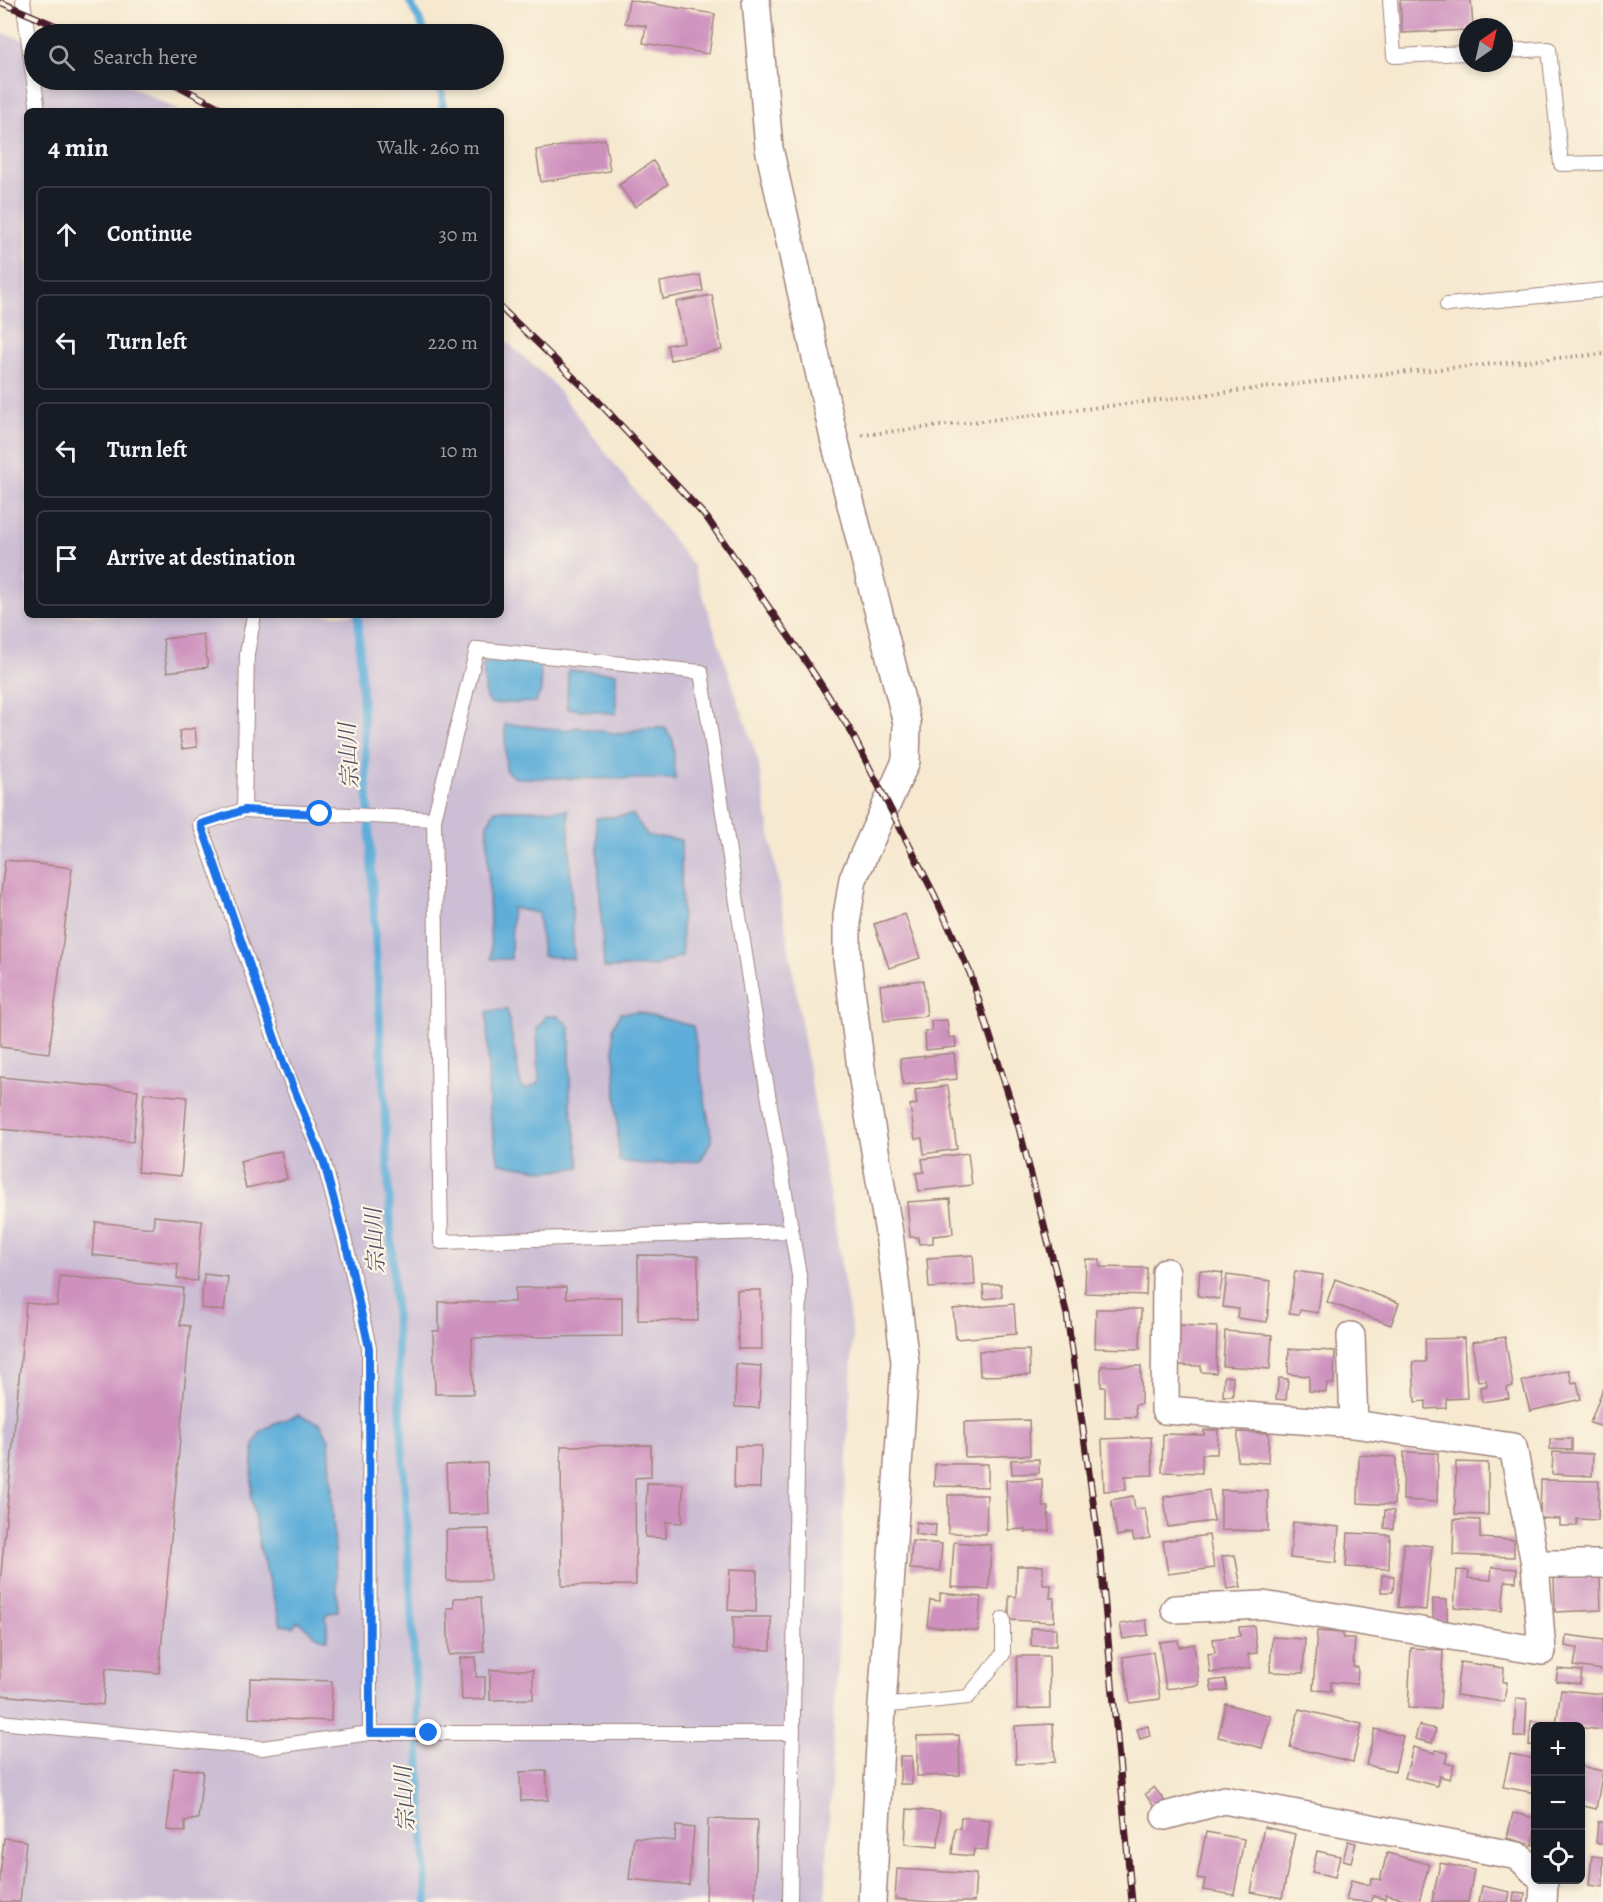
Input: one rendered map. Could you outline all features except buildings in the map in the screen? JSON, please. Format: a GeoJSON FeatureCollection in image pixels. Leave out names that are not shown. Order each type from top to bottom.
{"type":"FeatureCollection","features":[{"type":"Feature","properties":{"kind":"street"},"geometry":{"type":"LineString","coordinates":[[756,0],[769,148],[834,438],[907,723],[906,761],[853,879],[847,916],[847,958],[861,1068],[889,1233],[905,1362],[882,1706],[872,1902]]}},
{"type":"Feature","properties":{"kind":"street"},"geometry":{"type":"LineString","coordinates":[[1166,1272],[1165,1410],[1354,1424],[1513,1447],[1534,1564],[1542,1651],[1263,1605],[1175,1609]]}},
{"type":"Feature","properties":{"kind":"street"},"geometry":{"type":"LineString","coordinates":[[1351,1336],[1354,1424]]}},
{"type":"Feature","properties":{"kind":"street"},"geometry":{"type":"LineString","coordinates":[[1534,1564],[1603,1564]]}},
{"type":"Feature","properties":{"kind":"street"},"geometry":{"type":"LineString","coordinates":[[1165,1816],[1224,1800],[1518,1856],[1531,1868]]}},
{"type":"Feature","properties":{"kind":"street"},"geometry":{"type":"LineString","coordinates":[[1543,1902],[1544,1884]]}},
{"type":"Feature","properties":{"kind":"lane"},"geometry":{"type":"LineString","coordinates":[[24,0],[27,24]]}},
{"type":"Feature","properties":{"kind":"lane"},"geometry":{"type":"LineString","coordinates":[[1390,0],[1394,56],[1459,53]]}},
{"type":"Feature","properties":{"kind":"lane"},"geometry":{"type":"LineString","coordinates":[[1513,51],[1549,49],[1561,164],[1603,162]]}},
{"type":"Feature","properties":{"kind":"lane"},"geometry":{"type":"LineString","coordinates":[[35,90],[38,108]]}},
{"type":"Feature","properties":{"kind":"lane"},"geometry":{"type":"LineString","coordinates":[[1447,305],[1603,290]]}},
{"type":"Feature","properties":{"kind":"lane"},"geometry":{"type":"LineString","coordinates":[[244,810],[247,654],[253,618]]}},
{"type":"Feature","properties":{"kind":"lane"},"geometry":{"type":"LineString","coordinates":[[790,1902],[800,1281],[755,1018],[701,672],[477,649],[434,819],[441,1242],[791,1231]]}},
{"type":"Feature","properties":{"kind":"lane"},"geometry":{"type":"LineString","coordinates":[[370,1733],[369,1348],[349,1257],[324,1163],[284,1065],[201,824],[244,810],[434,819]]}},
{"type":"Feature","properties":{"kind":"lane"},"geometry":{"type":"LineString","coordinates":[[882,1706],[968,1697],[1003,1654],[1003,1620]]}},
{"type":"Feature","properties":{"kind":"lane"},"geometry":{"type":"LineString","coordinates":[[0,1722],[262,1748],[370,1733],[793,1733]]}},
{"type":"Feature","properties":{"kind":"path"},"geometry":{"type":"LineString","coordinates":[[834,438],[1374,375],[1603,354]]}},
{"type":"Feature","properties":{"kind":"shaded area"},"geometry":{"type":"Polygon","coordinates":[[[0,32],[24,40],[24,90],[137,90],[174,108],[24,108],[24,618],[504,618],[504,340],[550,380],[693,566],[758,760],[853,1337],[825,1902],[0,1902],[0,32]]]}},
{"type":"Feature","properties":{"kind":"water"},"geometry":{"type":"Polygon","coordinates":[[[499,655],[540,660],[541,690],[536,702],[491,704],[486,698],[483,664],[499,655]]]}},
{"type":"Feature","properties":{"kind":"water"},"geometry":{"type":"Polygon","coordinates":[[[568,670],[616,673],[616,714],[567,708],[568,670]]]}},
{"type":"Feature","properties":{"kind":"water"},"geometry":{"type":"Polygon","coordinates":[[[505,724],[566,730],[577,727],[620,734],[644,728],[665,728],[673,740],[675,779],[516,778],[506,771],[505,724]]]}},
{"type":"Feature","properties":{"kind":"water"},"geometry":{"type":"Polygon","coordinates":[[[495,810],[568,810],[574,959],[543,956],[538,913],[512,908],[511,959],[491,959],[487,825],[495,810]]]}},
{"type":"Feature","properties":{"kind":"water"},"geometry":{"type":"Polygon","coordinates":[[[633,815],[648,836],[681,840],[682,956],[654,966],[604,968],[596,818],[633,815]]]}},
{"type":"Feature","properties":{"kind":"water"},"geometry":{"type":"Polygon","coordinates":[[[507,1010],[521,1087],[528,1089],[539,1083],[537,1029],[546,1016],[558,1016],[570,1027],[570,1099],[580,1167],[546,1171],[499,1163],[489,1111],[487,1011],[507,1010]]]}},
{"type":"Feature","properties":{"kind":"water"},"geometry":{"type":"Polygon","coordinates":[[[638,1012],[693,1026],[712,1141],[700,1161],[644,1164],[619,1161],[613,1028],[620,1013],[638,1012]]]}},
{"type":"Feature","properties":{"kind":"water"},"geometry":{"type":"Polygon","coordinates":[[[298,1415],[321,1424],[329,1440],[338,1611],[326,1614],[328,1640],[318,1637],[298,1621],[293,1627],[281,1625],[261,1553],[251,1498],[254,1445],[260,1432],[275,1423],[298,1415]]]}},
{"type":"Feature","properties":{"kind":"waterway","name":"宗山川"},"geometry":{"type":"LineString","coordinates":[[409,0],[421,24]]}},
{"type":"Feature","properties":{"kind":"waterway","name":"宗山川"},"geometry":{"type":"LineString","coordinates":[[442,90],[443,108]]}},
{"type":"Feature","properties":{"kind":"waterway","name":"宗山川"},"geometry":{"type":"LineString","coordinates":[[358,618],[427,1902]]}},
{"type":"Feature","properties":{"kind":"railway"},"geometry":{"type":"LineString","coordinates":[[0,2],[52,24]]}},
{"type":"Feature","properties":{"kind":"railway"},"geometry":{"type":"LineString","coordinates":[[186,90],[220,108]]}},
{"type":"Feature","properties":{"kind":"railway"},"geometry":{"type":"LineString","coordinates":[[504,311],[596,399],[707,518],[849,728],[934,894],[970,973],[1019,1128],[1067,1315],[1100,1551],[1132,1902]]}},
{"type":"Feature","properties":{"kind":"route"},"geometry":{"type":"LineString","coordinates":[[320,814],[244,810],[201,824],[284,1065],[324,1163],[349,1257],[369,1348],[370,1733],[429,1733]]}}]}
